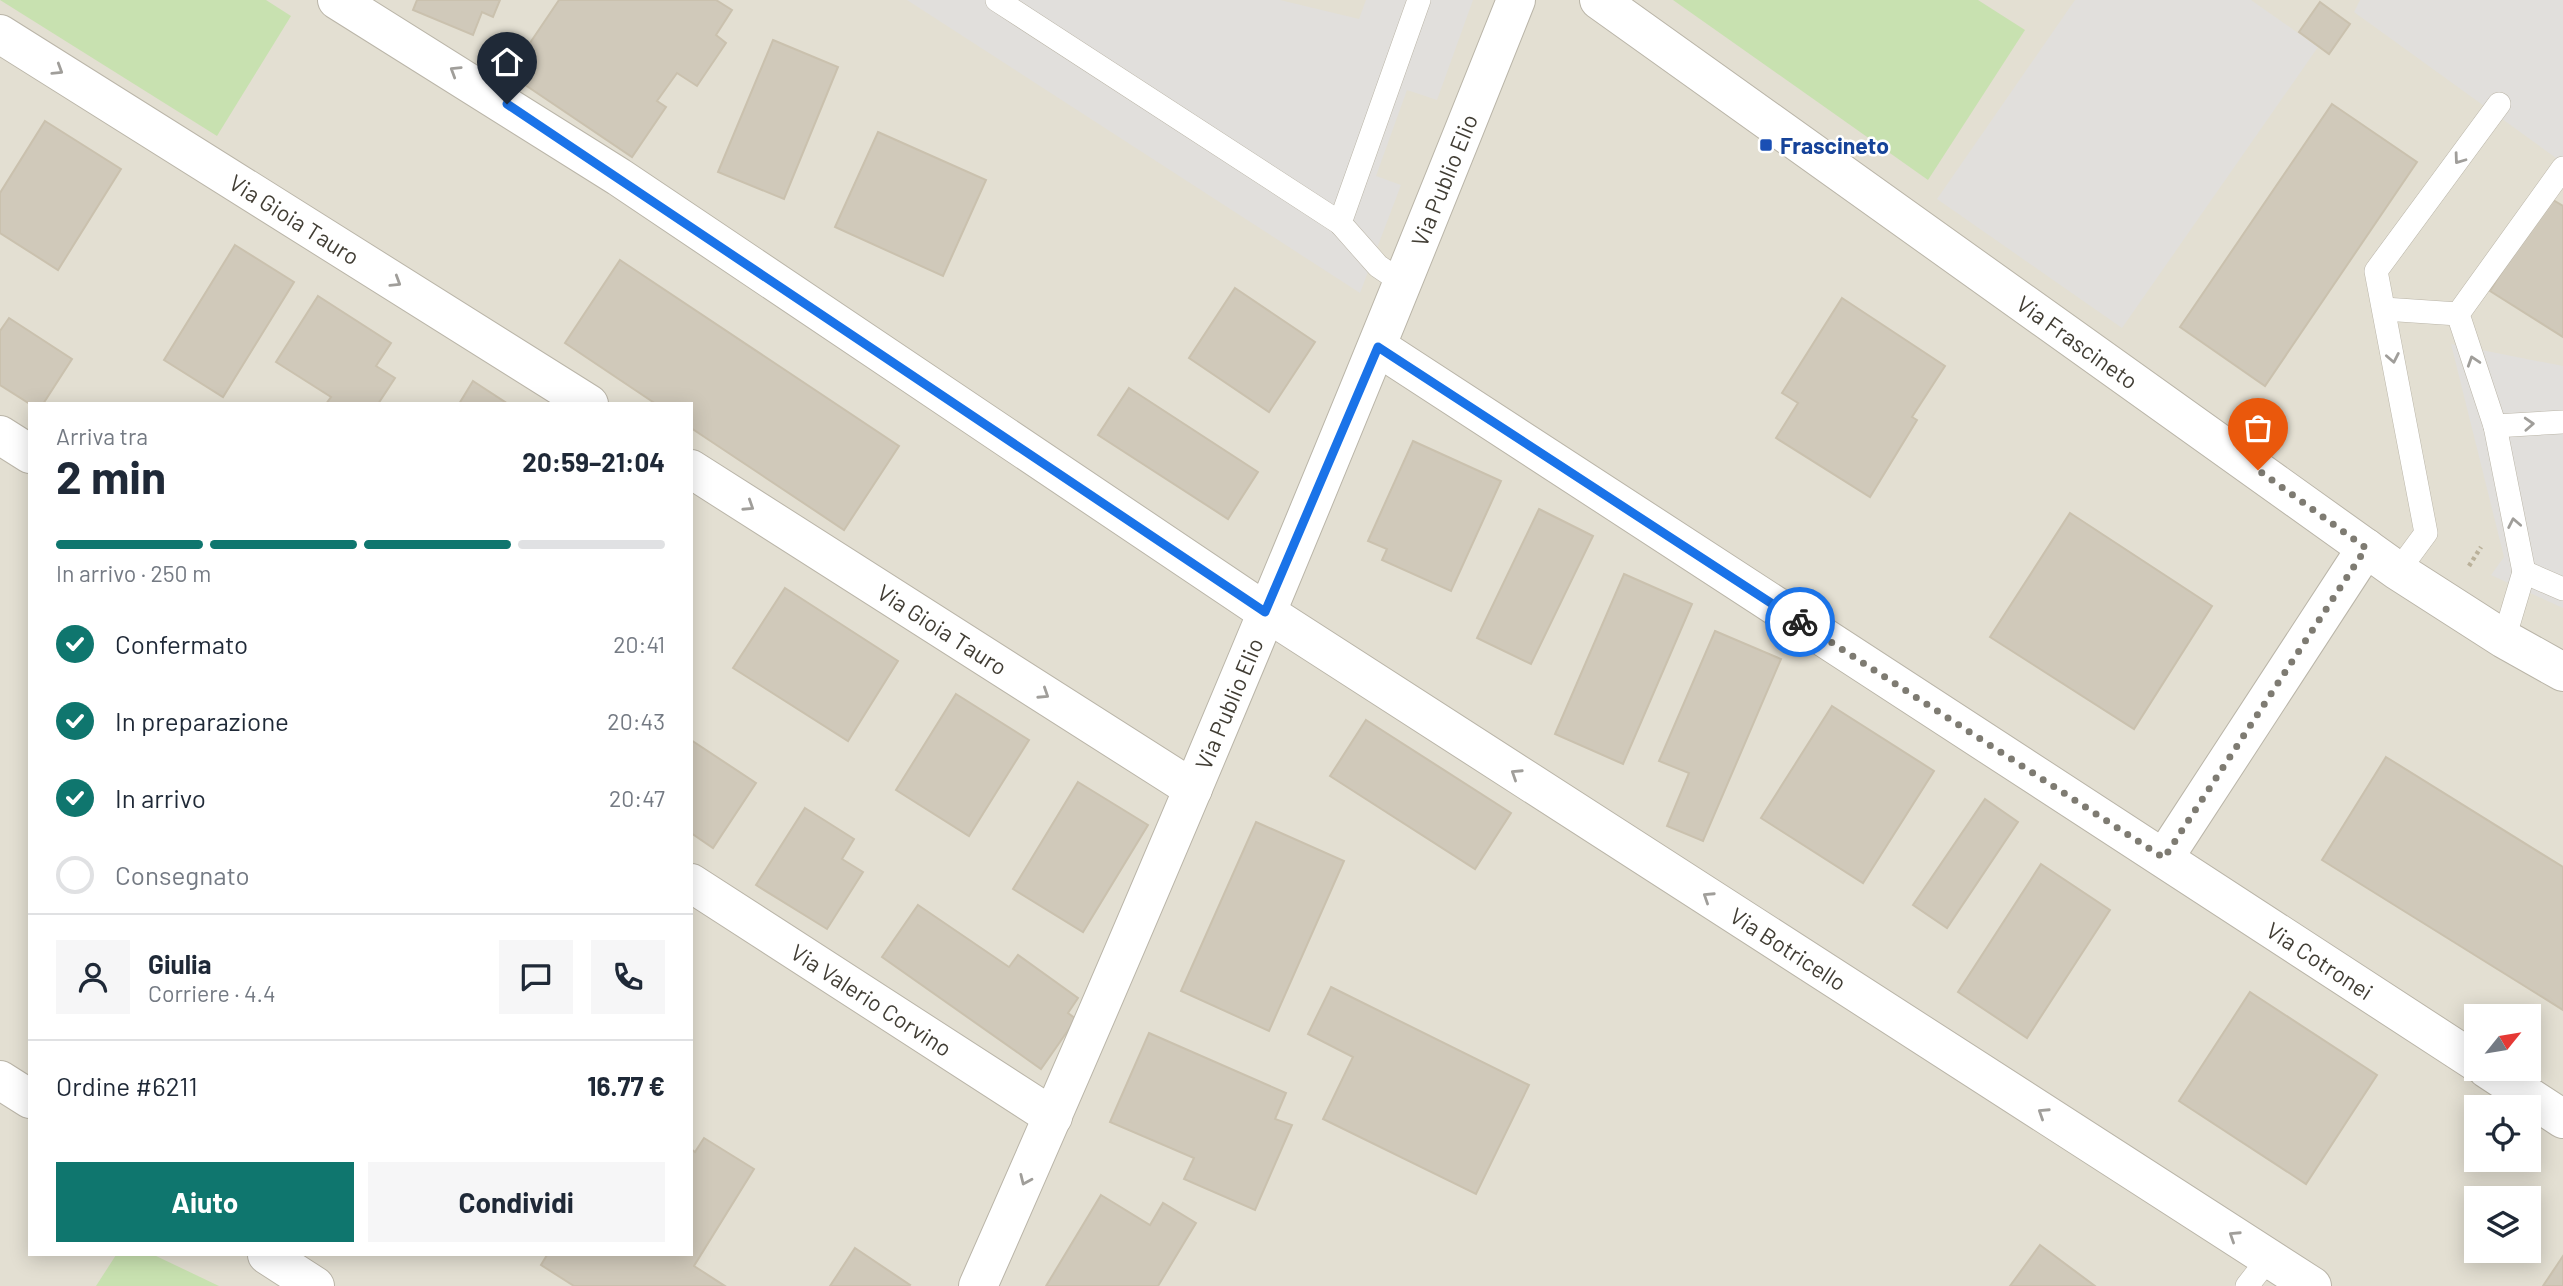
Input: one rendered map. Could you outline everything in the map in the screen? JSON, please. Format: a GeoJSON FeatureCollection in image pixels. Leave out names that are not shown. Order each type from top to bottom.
{"type":"FeatureCollection","features":[{"type":"Feature","properties":{"kind":"street"},"geometry":{"type":"LineString","coordinates":[[338,0],[620,177],[1265,612]]}},
{"type":"Feature","properties":{"kind":"street","name":"Via Publio Elio"},"geometry":{"type":"LineString","coordinates":[[978,1286],[1193,789],[1378,347],[1516,0]]}},
{"type":"Feature","properties":{"kind":"street","name":"Via Frascineto"},"geometry":{"type":"LineString","coordinates":[[1600,0],[2398,571],[2504,639],[2563,672]]}},
{"type":"Feature","properties":{"kind":"street","name":"Via Gioia Tauro"},"geometry":{"type":"LineString","coordinates":[[0,34],[586,402]]}},
{"type":"Feature","properties":{"kind":"street","name":"Via Cotronei"},"geometry":{"type":"LineString","coordinates":[[1378,347],[2464,1054]]}},
{"type":"Feature","properties":{"kind":"street"},"geometry":{"type":"LineString","coordinates":[[0,435],[28,453]]}},
{"type":"Feature","properties":{"kind":"street","name":"Via Gioia Tauro"},"geometry":{"type":"LineString","coordinates":[[693,470],[1193,789]]}},
{"type":"Feature","properties":{"kind":"street"},"geometry":{"type":"LineString","coordinates":[[2164,858],[2366,548]]}},
{"type":"Feature","properties":{"kind":"street","name":"Via Botricello"},"geometry":{"type":"LineString","coordinates":[[1265,612],[2258,1272],[2312,1286]]}},
{"type":"Feature","properties":{"kind":"street","name":"Via Valerio Corvino"},"geometry":{"type":"LineString","coordinates":[[693,884],[1053,1117]]}},
{"type":"Feature","properties":{"kind":"street"},"geometry":{"type":"LineString","coordinates":[[0,1080],[28,1098]]}},
{"type":"Feature","properties":{"kind":"street"},"geometry":{"type":"LineString","coordinates":[[2507,1082],[2563,1119]]}},
{"type":"Feature","properties":{"kind":"street"},"geometry":{"type":"LineString","coordinates":[[269,1256],[315,1286]]}},
{"type":"Feature","properties":{"kind":"lane"},"geometry":{"type":"LineString","coordinates":[[997,0],[1340,223],[1378,266],[1403,283]]}},
{"type":"Feature","properties":{"kind":"lane"},"geometry":{"type":"LineString","coordinates":[[1340,223],[1419,0]]}},
{"type":"Feature","properties":{"kind":"lane"},"geometry":{"type":"LineString","coordinates":[[2398,571],[2426,533],[2376,271],[2499,104]]}},
{"type":"Feature","properties":{"kind":"lane"},"geometry":{"type":"LineString","coordinates":[[2458,314],[2563,168]]}},
{"type":"Feature","properties":{"kind":"lane"},"geometry":{"type":"LineString","coordinates":[[2384,309],[2458,314]]}},
{"type":"Feature","properties":{"kind":"lane"},"geometry":{"type":"LineString","coordinates":[[2458,314],[2494,426],[2524,572],[2504,639]]}},
{"type":"Feature","properties":{"kind":"lane"},"geometry":{"type":"LineString","coordinates":[[2494,426],[2563,422]]}},
{"type":"Feature","properties":{"kind":"lane"},"geometry":{"type":"LineString","coordinates":[[2524,572],[2563,589]]}},
{"type":"Feature","properties":{"kind":"path"},"geometry":{"type":"LineString","coordinates":[[2464,572],[2481,548],[2478,535]]}},
{"type":"Feature","properties":{"kind":"shaded area"},"geometry":{"type":"Polygon","coordinates":[[[0,0],[2563,0],[2563,1286],[0,1286],[0,0]]]}},
{"type":"Feature","properties":{"kind":"shaded area"},"geometry":{"type":"Polygon","coordinates":[[[907,0],[1280,0],[1359,19],[1366,0],[1473,0],[1437,100],[1407,90],[1376,176],[1401,185],[1360,293],[907,0]]]}},
{"type":"Feature","properties":{"kind":"shaded area"},"geometry":{"type":"Polygon","coordinates":[[[2075,0],[2251,0],[2318,47],[2122,328],[1937,199],[2075,0]]]}},
{"type":"Feature","properties":{"kind":"shaded area"},"geometry":{"type":"Polygon","coordinates":[[[2360,0],[2563,0],[2563,163],[2354,12],[2360,0]]]}},
{"type":"Feature","properties":{"kind":"shaded area"},"geometry":{"type":"Polygon","coordinates":[[[2451,344],[2563,366],[2563,608],[2491,575],[2504,557],[2451,344]]]}},
{"type":"Feature","properties":{"kind":"green space"},"geometry":{"type":"Polygon","coordinates":[[[0,0],[266,0],[291,16],[217,136],[0,0]]]}},
{"type":"Feature","properties":{"kind":"green space"},"geometry":{"type":"Polygon","coordinates":[[[1673,0],[1978,0],[2025,30],[1928,180],[1673,0]]]}},
{"type":"Feature","properties":{"kind":"green space"},"geometry":{"type":"Polygon","coordinates":[[[115,1256],[156,1256],[219,1286],[96,1286],[115,1256]]]}},
{"type":"Feature","properties":{"kind":"building"},"geometry":{"type":"Polygon","coordinates":[[[417,0],[500,0],[493,17],[482,12],[473,35],[413,10],[417,0]]]}},
{"type":"Feature","properties":{"kind":"building"},"geometry":{"type":"Polygon","coordinates":[[[559,0],[716,0],[732,10],[716,35],[726,43],[697,86],[677,73],[657,101],[666,107],[632,157],[509,74],[559,0]]]}},
{"type":"Feature","properties":{"kind":"building"},"geometry":{"type":"Polygon","coordinates":[[[2320,2],[2350,24],[2329,54],[2299,32],[2320,2]]]}},
{"type":"Feature","properties":{"kind":"building"},"geometry":{"type":"Polygon","coordinates":[[[773,40],[838,67],[784,199],[718,172],[773,40]]]}},
{"type":"Feature","properties":{"kind":"building"},"geometry":{"type":"Polygon","coordinates":[[[2332,104],[2417,162],[2265,386],[2180,327],[2332,104]]]}},
{"type":"Feature","properties":{"kind":"building"},"geometry":{"type":"Polygon","coordinates":[[[45,121],[121,169],[58,270],[0,233],[0,193],[45,121]]]}},
{"type":"Feature","properties":{"kind":"building"},"geometry":{"type":"Polygon","coordinates":[[[878,132],[986,180],[943,276],[835,227],[878,132]]]}},
{"type":"Feature","properties":{"kind":"building"},"geometry":{"type":"Polygon","coordinates":[[[2548,197],[2563,206],[2563,337],[2490,291],[2548,197]]]}},
{"type":"Feature","properties":{"kind":"building"},"geometry":{"type":"Polygon","coordinates":[[[235,245],[294,282],[223,397],[164,360],[235,245]]]}},
{"type":"Feature","properties":{"kind":"building"},"geometry":{"type":"Polygon","coordinates":[[[620,260],[899,446],[844,530],[693,429],[693,402],[653,402],[565,343],[620,260]]]}},
{"type":"Feature","properties":{"kind":"building"},"geometry":{"type":"Polygon","coordinates":[[[1235,288],[1315,342],[1269,412],[1189,358],[1235,288]]]}},
{"type":"Feature","properties":{"kind":"building"},"geometry":{"type":"Polygon","coordinates":[[[318,296],[391,343],[376,366],[395,378],[379,402],[327,402],[331,397],[276,362],[318,296]]]}},
{"type":"Feature","properties":{"kind":"building"},"geometry":{"type":"Polygon","coordinates":[[[1842,298],[1945,366],[1912,417],[1917,420],[1870,497],[1776,438],[1798,403],[1782,393],[1842,298]]]}},
{"type":"Feature","properties":{"kind":"building"},"geometry":{"type":"Polygon","coordinates":[[[9,318],[72,359],[44,402],[28,403],[0,385],[0,331],[9,318]]]}},
{"type":"Feature","properties":{"kind":"building"},"geometry":{"type":"Polygon","coordinates":[[[473,381],[505,402],[460,402],[473,381]]]}},
{"type":"Feature","properties":{"kind":"building"},"geometry":{"type":"Polygon","coordinates":[[[1129,388],[1258,472],[1228,519],[1098,435],[1129,388]]]}},
{"type":"Feature","properties":{"kind":"building"},"geometry":{"type":"Polygon","coordinates":[[[1413,441],[1501,481],[1451,591],[1382,560],[1387,549],[1368,541],[1413,441]]]}},
{"type":"Feature","properties":{"kind":"building"},"geometry":{"type":"Polygon","coordinates":[[[1539,509],[1593,536],[1531,664],[1477,638],[1539,509]]]}},
{"type":"Feature","properties":{"kind":"building"},"geometry":{"type":"Polygon","coordinates":[[[2070,513],[2212,606],[2134,729],[1990,637],[2070,513]]]}},
{"type":"Feature","properties":{"kind":"building"},"geometry":{"type":"Polygon","coordinates":[[[1624,574],[1692,604],[1623,764],[1555,734],[1624,574]]]}},
{"type":"Feature","properties":{"kind":"building"},"geometry":{"type":"Polygon","coordinates":[[[785,588],[898,661],[848,741],[733,668],[785,588]]]}},
{"type":"Feature","properties":{"kind":"building"},"geometry":{"type":"Polygon","coordinates":[[[1715,631],[1781,659],[1703,841],[1667,826],[1689,773],[1659,761],[1715,631]]]}},
{"type":"Feature","properties":{"kind":"building"},"geometry":{"type":"Polygon","coordinates":[[[956,694],[1029,740],[969,836],[896,790],[956,694]]]}},
{"type":"Feature","properties":{"kind":"building"},"geometry":{"type":"Polygon","coordinates":[[[1832,706],[1934,771],[1863,883],[1761,818],[1832,706]]]}},
{"type":"Feature","properties":{"kind":"building"},"geometry":{"type":"Polygon","coordinates":[[[1366,720],[1511,813],[1475,869],[1330,776],[1366,720]]]}},
{"type":"Feature","properties":{"kind":"building"},"geometry":{"type":"Polygon","coordinates":[[[693,741],[756,783],[713,848],[693,834],[693,741]]]}},
{"type":"Feature","properties":{"kind":"building"},"geometry":{"type":"Polygon","coordinates":[[[2386,757],[2563,867],[2563,1010],[2322,860],[2386,757]]]}},
{"type":"Feature","properties":{"kind":"building"},"geometry":{"type":"Polygon","coordinates":[[[1078,782],[1148,825],[1083,932],[1013,889],[1078,782]]]}},
{"type":"Feature","properties":{"kind":"building"},"geometry":{"type":"Polygon","coordinates":[[[1985,799],[2018,822],[1947,928],[1913,905],[1985,799]]]}},
{"type":"Feature","properties":{"kind":"building"},"geometry":{"type":"Polygon","coordinates":[[[805,808],[854,839],[842,859],[863,872],[827,929],[756,885],[805,808]]]}},
{"type":"Feature","properties":{"kind":"building"},"geometry":{"type":"Polygon","coordinates":[[[1256,822],[1344,861],[1269,1031],[1181,991],[1256,822]]]}},
{"type":"Feature","properties":{"kind":"building"},"geometry":{"type":"Polygon","coordinates":[[[2041,864],[2110,910],[2027,1038],[1958,992],[2041,864]]]}},
{"type":"Feature","properties":{"kind":"building"},"geometry":{"type":"Polygon","coordinates":[[[918,905],[1009,967],[1018,955],[1078,998],[1068,1013],[1076,1019],[1041,1069],[882,957],[918,905]]]}},
{"type":"Feature","properties":{"kind":"building"},"geometry":{"type":"Polygon","coordinates":[[[1331,987],[1529,1085],[1476,1194],[1323,1119],[1353,1057],[1308,1034],[1331,987]]]}},
{"type":"Feature","properties":{"kind":"building"},"geometry":{"type":"Polygon","coordinates":[[[2250,992],[2377,1075],[2306,1184],[2179,1101],[2250,992]]]}},
{"type":"Feature","properties":{"kind":"building"},"geometry":{"type":"Polygon","coordinates":[[[1149,1033],[1286,1093],[1275,1119],[1292,1125],[1255,1210],[1184,1179],[1194,1158],[1110,1122],[1149,1033]]]}},
{"type":"Feature","properties":{"kind":"building"},"geometry":{"type":"Polygon","coordinates":[[[704,1138],[754,1169],[694,1266],[725,1286],[574,1286],[541,1265],[546,1256],[693,1256],[693,1150],[695,1152],[704,1138]]]}},
{"type":"Feature","properties":{"kind":"building"},"geometry":{"type":"Polygon","coordinates":[[[1101,1195],[1150,1225],[1163,1203],[1196,1223],[1158,1286],[1046,1286],[1101,1195]]]}},
{"type":"Feature","properties":{"kind":"building"},"geometry":{"type":"Polygon","coordinates":[[[2040,1245],[2095,1286],[2010,1286],[2040,1245]]]}},
{"type":"Feature","properties":{"kind":"building"},"geometry":{"type":"Polygon","coordinates":[[[855,1248],[910,1285],[830,1286],[855,1248]]]}},
{"type":"Feature","properties":{"kind":"building"},"geometry":{"type":"Polygon","coordinates":[[[2563,1256],[2563,1286],[2543,1286],[2563,1256]]]}},
{"type":"Feature","properties":{"kind":"way so far"},"geometry":{"type":"LineString","coordinates":[[1800,622],[2164,858],[2366,548],[2258,470]]}},
{"type":"Feature","properties":{"kind":"place","name":"Frascineto"},"geometry":{"type":"Point","coordinates":[1766,145]}},
{"type":"Feature","properties":{"kind":"route"},"geometry":{"type":"LineString","coordinates":[[507,104],[1265,612],[1378,347],[1800,622]]}}]}
